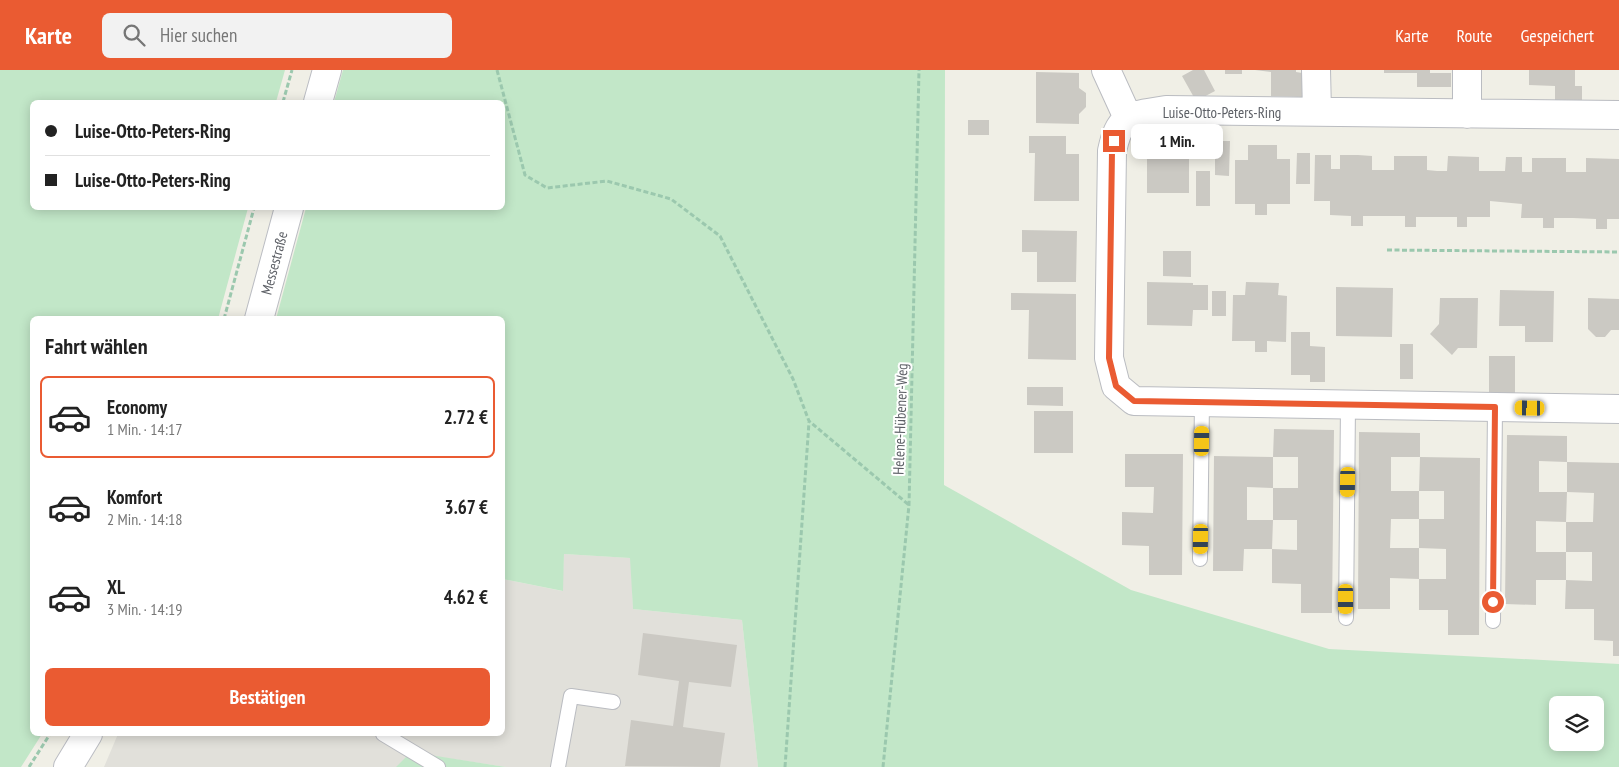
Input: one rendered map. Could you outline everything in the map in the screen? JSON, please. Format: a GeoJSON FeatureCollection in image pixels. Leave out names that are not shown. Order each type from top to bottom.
{"type":"FeatureCollection","features":[{"type":"Feature","properties":{"kind":"street"},"geometry":{"type":"LineString","coordinates":[[319,100],[327,70]]}},
{"type":"Feature","properties":{"kind":"street"},"geometry":{"type":"LineString","coordinates":[[1106,70],[1128,118],[1116,130],[1112,151],[1109,358],[1116,386],[1134,401],[1619,409]]}},
{"type":"Feature","properties":{"kind":"street"},"geometry":{"type":"LineString","coordinates":[[1316,70],[1317,111]]}},
{"type":"Feature","properties":{"kind":"street"},"geometry":{"type":"LineString","coordinates":[[1467,70],[1467,114]]}},
{"type":"Feature","properties":{"kind":"street","name":"Luise-Otto-Peters-Ring"},"geometry":{"type":"LineString","coordinates":[[1128,118],[1166,110],[1619,114]]}},
{"type":"Feature","properties":{"kind":"street","name":"Messestraße"},"geometry":{"type":"LineString","coordinates":[[260,316],[288,210]]}},
{"type":"Feature","properties":{"kind":"street"},"geometry":{"type":"LineString","coordinates":[[68,767],[87,736]]}},
{"type":"Feature","properties":{"kind":"lane"},"geometry":{"type":"LineString","coordinates":[[1200,559],[1202,402]]}},
{"type":"Feature","properties":{"kind":"lane"},"geometry":{"type":"LineString","coordinates":[[1346,618],[1348,404]]}},
{"type":"Feature","properties":{"kind":"lane"},"geometry":{"type":"LineString","coordinates":[[1493,621],[1495,407]]}},
{"type":"Feature","properties":{"kind":"lane"},"geometry":{"type":"LineString","coordinates":[[558,767],[571,696],[613,702]]}},
{"type":"Feature","properties":{"kind":"lane"},"geometry":{"type":"LineString","coordinates":[[386,736],[438,767]]}},
{"type":"Feature","properties":{"kind":"path"},"geometry":{"type":"LineString","coordinates":[[284,100],[292,70]]}},
{"type":"Feature","properties":{"kind":"path"},"geometry":{"type":"LineString","coordinates":[[497,70],[505,100]]}},
{"type":"Feature","properties":{"kind":"path","name":"Helene-Hübener-Weg"},"geometry":{"type":"LineString","coordinates":[[883,767],[909,505],[919,70]]}},
{"type":"Feature","properties":{"kind":"path"},"geometry":{"type":"LineString","coordinates":[[505,100],[525,176],[546,188],[607,181],[671,199],[720,236],[792,379],[809,421],[785,767]]}},
{"type":"Feature","properties":{"kind":"path"},"geometry":{"type":"LineString","coordinates":[[225,316],[253,210]]}},
{"type":"Feature","properties":{"kind":"path"},"geometry":{"type":"LineString","coordinates":[[1387,250],[1619,252]]}},
{"type":"Feature","properties":{"kind":"path"},"geometry":{"type":"LineString","coordinates":[[809,421],[909,505]]}},
{"type":"Feature","properties":{"kind":"path"},"geometry":{"type":"LineString","coordinates":[[29,767],[49,736]]}},
{"type":"Feature","properties":{"kind":"shaded area"},"geometry":{"type":"Polygon","coordinates":[[[564,554],[631,558],[633,609],[742,620],[758,767],[506,767],[413,753],[429,767],[104,767],[117,736],[505,736],[505,579],[562,591],[564,554]]]}},
{"type":"Feature","properties":{"kind":"green space"},"geometry":{"type":"Polygon","coordinates":[[[0,70],[285,70],[277,100],[30,100],[30,210],[247,210],[219,316],[30,316],[30,736],[41,736],[21,767],[0,767],[0,70]]]}},
{"type":"Feature","properties":{"kind":"green space"},"geometry":{"type":"Polygon","coordinates":[[[343,70],[945,70],[944,485],[1131,590],[1329,649],[1619,664],[1619,767],[758,767],[742,620],[633,609],[630,558],[564,554],[563,591],[505,579],[505,316],[277,316],[305,210],[505,210],[505,100],[335,100],[343,70]]]}},
{"type":"Feature","properties":{"kind":"green space"},"geometry":{"type":"Polygon","coordinates":[[[411,752],[506,767],[396,767],[411,752]]]}},
{"type":"Feature","properties":{"kind":"building"},"geometry":{"type":"Polygon","coordinates":[[[1193,70],[1204,70],[1215,91],[1196,101],[1182,76],[1193,70]]]}},
{"type":"Feature","properties":{"kind":"building"},"geometry":{"type":"Polygon","coordinates":[[[1225,70],[1242,70],[1242,74],[1225,74],[1225,70]]]}},
{"type":"Feature","properties":{"kind":"building"},"geometry":{"type":"Polygon","coordinates":[[[1255,70],[1296,70],[1296,72],[1302,73],[1302,97],[1271,96],[1271,72],[1255,70]]]}},
{"type":"Feature","properties":{"kind":"building"},"geometry":{"type":"Polygon","coordinates":[[[1384,70],[1430,70],[1430,73],[1451,73],[1451,87],[1417,87],[1417,73],[1384,73],[1384,70]]]}},
{"type":"Feature","properties":{"kind":"building"},"geometry":{"type":"Polygon","coordinates":[[[1529,70],[1575,70],[1575,86],[1582,86],[1582,105],[1555,105],[1555,86],[1529,85],[1529,70]]]}},
{"type":"Feature","properties":{"kind":"building"},"geometry":{"type":"Polygon","coordinates":[[[1036,72],[1079,73],[1079,88],[1086,93],[1086,107],[1079,114],[1079,124],[1036,123],[1036,72]]]}},
{"type":"Feature","properties":{"kind":"building"},"geometry":{"type":"Polygon","coordinates":[[[968,120],[989,120],[989,135],[968,135],[968,120]]]}},
{"type":"Feature","properties":{"kind":"building"},"geometry":{"type":"Polygon","coordinates":[[[1029,136],[1066,136],[1066,154],[1079,154],[1079,201],[1034,201],[1035,153],[1029,153],[1029,136]]]}},
{"type":"Feature","properties":{"kind":"building"},"geometry":{"type":"Polygon","coordinates":[[[1215,141],[1230,141],[1229,176],[1215,175],[1215,141]]]}},
{"type":"Feature","properties":{"kind":"building"},"geometry":{"type":"Polygon","coordinates":[[[1248,145],[1277,145],[1277,159],[1290,159],[1290,204],[1267,204],[1267,215],[1255,215],[1255,204],[1235,204],[1235,160],[1248,160],[1248,145]]]}},
{"type":"Feature","properties":{"kind":"building"},"geometry":{"type":"Polygon","coordinates":[[[1147,153],[1189,154],[1189,193],[1147,193],[1147,153]]]}},
{"type":"Feature","properties":{"kind":"building"},"geometry":{"type":"Polygon","coordinates":[[[1297,153],[1310,153],[1310,184],[1296,184],[1297,153]]]}},
{"type":"Feature","properties":{"kind":"building"},"geometry":{"type":"Polygon","coordinates":[[[1315,155],[1331,155],[1331,169],[1340,169],[1340,155],[1372,156],[1372,170],[1394,170],[1394,156],[1427,156],[1427,170],[1437,171],[1447,171],[1448,156],[1479,157],[1479,171],[1505,171],[1506,157],[1522,157],[1522,172],[1532,172],[1532,158],[1566,158],[1566,172],[1586,172],[1586,158],[1619,159],[1619,219],[1607,219],[1607,229],[1596,229],[1596,219],[1554,218],[1554,228],[1543,228],[1543,218],[1521,218],[1522,204],[1490,201],[1490,217],[1467,217],[1467,227],[1457,227],[1457,217],[1416,217],[1416,227],[1405,227],[1405,216],[1363,216],[1363,226],[1351,226],[1351,216],[1330,215],[1330,201],[1314,201],[1315,155]]]}},
{"type":"Feature","properties":{"kind":"building"},"geometry":{"type":"Polygon","coordinates":[[[1196,171],[1210,171],[1210,206],[1196,206],[1196,171]]]}},
{"type":"Feature","properties":{"kind":"building"},"geometry":{"type":"Polygon","coordinates":[[[1022,230],[1077,231],[1076,282],[1037,282],[1037,252],[1022,252],[1022,230]]]}},
{"type":"Feature","properties":{"kind":"building"},"geometry":{"type":"Polygon","coordinates":[[[1163,251],[1191,251],[1191,277],[1163,276],[1163,251]]]}},
{"type":"Feature","properties":{"kind":"building"},"geometry":{"type":"Polygon","coordinates":[[[1147,282],[1208,285],[1208,310],[1193,310],[1192,326],[1147,325],[1147,282]]]}},
{"type":"Feature","properties":{"kind":"building"},"geometry":{"type":"Polygon","coordinates":[[[1246,282],[1279,283],[1278,295],[1287,296],[1286,342],[1267,341],[1267,352],[1255,352],[1255,341],[1232,341],[1233,295],[1245,295],[1246,282]]]}},
{"type":"Feature","properties":{"kind":"building"},"geometry":{"type":"Polygon","coordinates":[[[1336,287],[1393,288],[1392,337],[1336,336],[1336,287]]]}},
{"type":"Feature","properties":{"kind":"building"},"geometry":{"type":"Polygon","coordinates":[[[1500,290],[1554,291],[1553,342],[1525,342],[1525,326],[1499,326],[1500,290]]]}},
{"type":"Feature","properties":{"kind":"building"},"geometry":{"type":"Polygon","coordinates":[[[1212,291],[1226,291],[1226,316],[1212,316],[1212,291]]]}},
{"type":"Feature","properties":{"kind":"building"},"geometry":{"type":"Polygon","coordinates":[[[1011,293],[1076,294],[1076,360],[1028,359],[1029,310],[1011,310],[1011,293]]]}},
{"type":"Feature","properties":{"kind":"building"},"geometry":{"type":"Polygon","coordinates":[[[1440,298],[1478,298],[1477,348],[1458,348],[1452,355],[1430,334],[1439,324],[1440,298]]]}},
{"type":"Feature","properties":{"kind":"building"},"geometry":{"type":"Polygon","coordinates":[[[1588,298],[1619,299],[1619,330],[1611,330],[1605,337],[1596,337],[1588,329],[1588,298]]]}},
{"type":"Feature","properties":{"kind":"building"},"geometry":{"type":"Polygon","coordinates":[[[1291,332],[1310,332],[1310,346],[1325,347],[1325,382],[1310,382],[1310,375],[1291,375],[1291,332]]]}},
{"type":"Feature","properties":{"kind":"building"},"geometry":{"type":"Polygon","coordinates":[[[1400,344],[1413,344],[1413,379],[1400,379],[1400,344]]]}},
{"type":"Feature","properties":{"kind":"building"},"geometry":{"type":"Polygon","coordinates":[[[1489,356],[1515,356],[1515,393],[1489,393],[1489,356]]]}},
{"type":"Feature","properties":{"kind":"building"},"geometry":{"type":"Polygon","coordinates":[[[1027,387],[1063,387],[1063,406],[1027,405],[1027,387]]]}},
{"type":"Feature","properties":{"kind":"building"},"geometry":{"type":"Polygon","coordinates":[[[1034,411],[1073,411],[1073,453],[1034,453],[1034,411]]]}},
{"type":"Feature","properties":{"kind":"building"},"geometry":{"type":"Polygon","coordinates":[[[1274,429],[1334,430],[1332,613],[1301,613],[1301,584],[1272,583],[1272,549],[1297,550],[1297,520],[1273,520],[1273,488],[1298,488],[1298,457],[1273,457],[1274,429]]]}},
{"type":"Feature","properties":{"kind":"building"},"geometry":{"type":"Polygon","coordinates":[[[1359,432],[1420,433],[1420,457],[1391,457],[1391,491],[1419,491],[1419,519],[1391,519],[1390,548],[1419,548],[1419,579],[1390,578],[1390,609],[1358,609],[1359,432]]]}},
{"type":"Feature","properties":{"kind":"building"},"geometry":{"type":"Polygon","coordinates":[[[1507,435],[1567,436],[1567,462],[1539,461],[1539,492],[1567,492],[1566,522],[1536,521],[1536,552],[1566,552],[1566,580],[1536,580],[1536,605],[1505,604],[1507,435]]]}},
{"type":"Feature","properties":{"kind":"building"},"geometry":{"type":"Polygon","coordinates":[[[1125,454],[1183,454],[1182,575],[1149,575],[1149,546],[1122,545],[1122,512],[1153,513],[1154,487],[1125,487],[1125,454]]]}},
{"type":"Feature","properties":{"kind":"building"},"geometry":{"type":"Polygon","coordinates":[[[1214,456],[1273,457],[1273,488],[1247,487],[1247,520],[1273,520],[1272,549],[1244,549],[1243,571],[1213,571],[1214,456]]]}},
{"type":"Feature","properties":{"kind":"building"},"geometry":{"type":"Polygon","coordinates":[[[1420,457],[1480,458],[1479,635],[1448,635],[1448,610],[1419,610],[1419,579],[1446,579],[1446,549],[1419,548],[1419,519],[1444,519],[1444,491],[1419,491],[1420,457]]]}},
{"type":"Feature","properties":{"kind":"building"},"geometry":{"type":"Polygon","coordinates":[[[1567,462],[1619,463],[1619,656],[1613,656],[1613,641],[1594,640],[1594,609],[1565,609],[1566,580],[1592,581],[1592,552],[1566,552],[1566,522],[1593,522],[1594,493],[1567,492],[1567,462]]]}},
{"type":"Feature","properties":{"kind":"building"},"geometry":{"type":"Polygon","coordinates":[[[643,633],[737,645],[731,687],[689,682],[683,727],[725,733],[720,767],[625,766],[631,720],[673,726],[679,681],[638,675],[643,633]]]}},
{"type":"Feature","properties":{"kind":"route"},"geometry":{"type":"LineString","coordinates":[[1114,141],[1112,151],[1109,358],[1116,386],[1134,401],[1495,407],[1493,602]]}}]}
